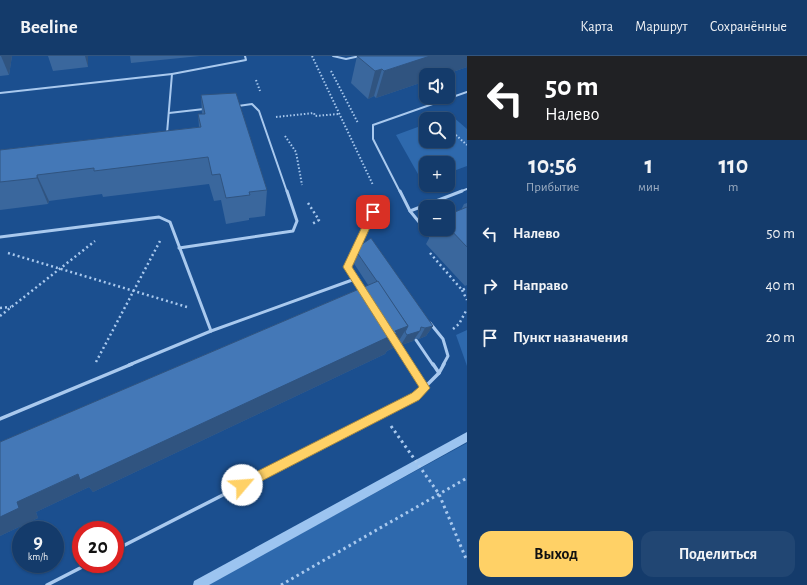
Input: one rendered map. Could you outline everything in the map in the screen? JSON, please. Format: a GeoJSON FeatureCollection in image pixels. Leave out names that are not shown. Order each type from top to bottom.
{"type":"FeatureCollection","features":[{"type":"Feature","properties":{"kind":"lane"},"geometry":{"type":"LineString","coordinates":[[0,93],[172,74],[246,60],[245,56]]}},
{"type":"Feature","properties":{"kind":"lane"},"geometry":{"type":"LineString","coordinates":[[333,56],[339,59],[349,59],[360,56]]}},
{"type":"Feature","properties":{"kind":"lane"},"geometry":{"type":"LineString","coordinates":[[167,137],[172,74]]}},
{"type":"Feature","properties":{"kind":"lane"},"geometry":{"type":"LineString","coordinates":[[434,241],[410,211],[373,139],[373,124],[467,92]]}},
{"type":"Feature","properties":{"kind":"lane"},"geometry":{"type":"LineString","coordinates":[[179,248],[293,231],[297,221],[260,111],[252,104],[237,106]]}},
{"type":"Feature","properties":{"kind":"lane"},"geometry":{"type":"LineString","coordinates":[[169,113],[208,109]]}},
{"type":"Feature","properties":{"kind":"lane"},"geometry":{"type":"LineString","coordinates":[[410,211],[467,189]]}},
{"type":"Feature","properties":{"kind":"lane"},"geometry":{"type":"LineString","coordinates":[[364,292],[347,267],[380,198]]}},
{"type":"Feature","properties":{"kind":"lane"},"geometry":{"type":"LineString","coordinates":[[0,237],[159,217],[170,222],[211,331]]}},
{"type":"Feature","properties":{"kind":"lane"},"geometry":{"type":"LineString","coordinates":[[0,418],[211,331],[355,279]]}},
{"type":"Feature","properties":{"kind":"lane"},"geometry":{"type":"LineString","coordinates":[[124,545],[415,397],[439,373],[448,356],[443,339],[427,318]]}},
{"type":"Feature","properties":{"kind":"lane"},"geometry":{"type":"LineString","coordinates":[[394,339],[425,388]]}},
{"type":"Feature","properties":{"kind":"lane"},"geometry":{"type":"LineString","coordinates":[[416,340],[439,373]]}},
{"type":"Feature","properties":{"kind":"lane"},"geometry":{"type":"LineString","coordinates":[[47,585],[72,572]]}},
{"type":"Feature","properties":{"kind":"path"},"geometry":{"type":"LineString","coordinates":[[312,56],[380,198]]}},
{"type":"Feature","properties":{"kind":"path"},"geometry":{"type":"LineString","coordinates":[[273,118],[314,113],[315,116],[339,114]]}},
{"type":"Feature","properties":{"kind":"path"},"geometry":{"type":"LineString","coordinates":[[455,134],[467,144]]}},
{"type":"Feature","properties":{"kind":"path"},"geometry":{"type":"LineString","coordinates":[[85,384],[170,222]]}},
{"type":"Feature","properties":{"kind":"path"},"geometry":{"type":"LineString","coordinates":[[0,316],[96,240]]}},
{"type":"Feature","properties":{"kind":"path"},"geometry":{"type":"LineString","coordinates":[[7,252],[204,313]]}},
{"type":"Feature","properties":{"kind":"path"},"geometry":{"type":"LineString","coordinates":[[462,290],[467,300]]}},
{"type":"Feature","properties":{"kind":"path"},"geometry":{"type":"LineString","coordinates":[[0,308],[12,307]]}},
{"type":"Feature","properties":{"kind":"path"},"geometry":{"type":"LineString","coordinates":[[443,339],[460,324],[467,309]]}},
{"type":"Feature","properties":{"kind":"path"},"geometry":{"type":"LineString","coordinates":[[382,413],[439,494],[467,561]]}},
{"type":"Feature","properties":{"kind":"path"},"geometry":{"type":"LineString","coordinates":[[281,585],[467,478]]}},
{"type":"Feature","properties":{"kind":"shaded area"},"geometry":{"type":"Polygon","coordinates":[[[455,119],[467,129],[467,166],[455,170],[455,156],[419,156],[419,176],[396,135],[419,127],[419,148],[455,148],[455,119]]]}},
{"type":"Feature","properties":{"kind":"shaded area"},"geometry":{"type":"Polygon","coordinates":[[[467,330],[467,366],[456,335],[467,330]]]}},
{"type":"Feature","properties":{"kind":"shaded area"},"geometry":{"type":"Polygon","coordinates":[[[467,443],[467,585],[206,585],[467,443]]]}},
{"type":"Feature","properties":{"kind":"building"},"geometry":{"type":"Polygon","coordinates":[[[357,56],[430,56],[384,71],[382,69],[375,71],[357,56]]]}},
{"type":"Feature","properties":{"kind":"building"},"geometry":{"type":"Polygon","coordinates":[[[236,93],[267,190],[249,192],[250,195],[226,198],[220,174],[212,175],[208,157],[94,171],[94,168],[37,175],[37,178],[0,182],[0,150],[201,127],[198,114],[205,114],[201,95],[236,93]]]}},
{"type":"Feature","properties":{"kind":"building"},"geometry":{"type":"Polygon","coordinates":[[[467,207],[467,247],[455,234],[455,212],[467,207]]]}},
{"type":"Feature","properties":{"kind":"building"},"geometry":{"type":"Polygon","coordinates":[[[371,238],[433,326],[425,328],[421,327],[420,331],[407,335],[405,332],[408,326],[356,251],[358,247],[371,238]]]}},
{"type":"Feature","properties":{"kind":"building"},"geometry":{"type":"Polygon","coordinates":[[[378,281],[408,326],[395,331],[397,333],[80,480],[78,474],[17,502],[19,508],[0,517],[0,442],[378,281]]]}},
{"type":"Feature","properties":{"kind":"waterway"},"geometry":{"type":"LineString","coordinates":[[198,585],[467,437]]}},
{"type":"Feature","properties":{"kind":"route"},"geometry":{"type":"LineString","coordinates":[[242,485],[415,397],[425,388],[347,267],[373,212]]}}]}
